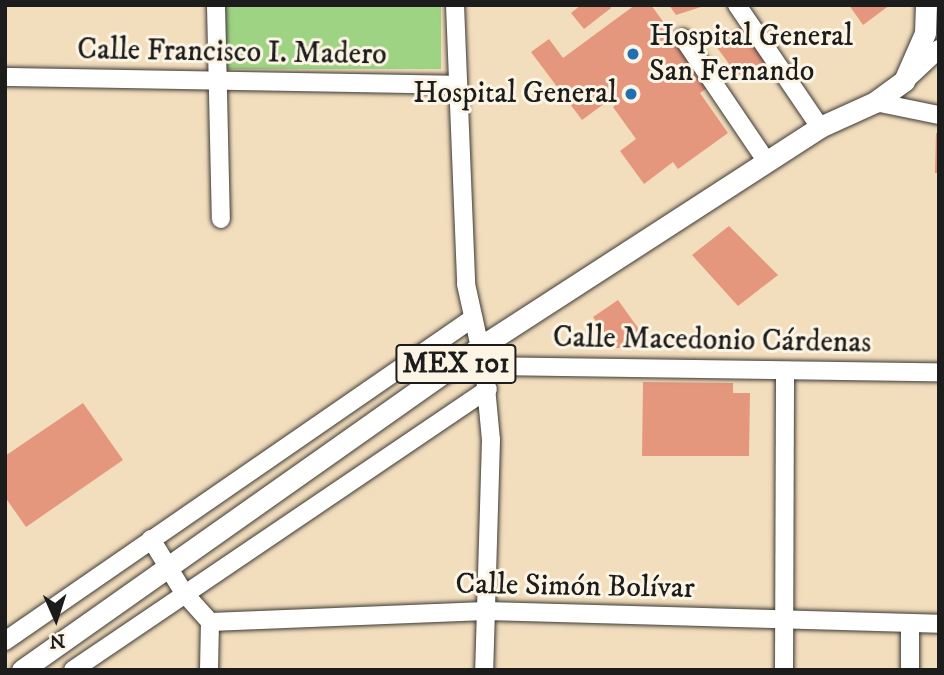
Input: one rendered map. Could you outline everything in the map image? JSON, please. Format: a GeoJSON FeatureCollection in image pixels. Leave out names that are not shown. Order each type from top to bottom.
{"type":"FeatureCollection","features":[{"type":"Feature","properties":{"kind":"main road"},"geometry":{"type":"LineString","coordinates":[[904,81],[932,37],[926,5]]}},
{"type":"Feature","properties":{"kind":"main road","name":"MEX 101"},"geometry":{"type":"LineString","coordinates":[[22,670],[767,162],[820,127],[875,102],[904,81]]}},
{"type":"Feature","properties":{"kind":"street"},"geometry":{"type":"LineString","coordinates":[[216,5],[220,219]]}},
{"type":"Feature","properties":{"kind":"street"},"geometry":{"type":"LineString","coordinates":[[455,5],[466,284],[488,388],[491,440],[484,670]]}},
{"type":"Feature","properties":{"kind":"street"},"geometry":{"type":"LineString","coordinates":[[737,5],[820,127]]}},
{"type":"Feature","properties":{"kind":"street"},"geometry":{"type":"LineString","coordinates":[[932,37],[939,7]]}},
{"type":"Feature","properties":{"kind":"street"},"geometry":{"type":"LineString","coordinates":[[683,38],[767,162]]}},
{"type":"Feature","properties":{"kind":"street"},"geometry":{"type":"LineString","coordinates":[[904,81],[939,49]]}},
{"type":"Feature","properties":{"kind":"street","name":"Calle Francisco I. Madero"},"geometry":{"type":"LineString","coordinates":[[5,77],[458,85]]}},
{"type":"Feature","properties":{"kind":"street"},"geometry":{"type":"LineString","coordinates":[[875,102],[939,115]]}},
{"type":"Feature","properties":{"kind":"street"},"geometry":{"type":"LineString","coordinates":[[5,641],[473,318]]}},
{"type":"Feature","properties":{"kind":"street","name":"Calle Macedonio Cárdenas"},"geometry":{"type":"LineString","coordinates":[[482,357],[785,371],[939,372]]}},
{"type":"Feature","properties":{"kind":"street"},"geometry":{"type":"LineString","coordinates":[[784,670],[785,371]]}},
{"type":"Feature","properties":{"kind":"street"},"geometry":{"type":"LineString","coordinates":[[73,670],[488,388]]}},
{"type":"Feature","properties":{"kind":"street"},"geometry":{"type":"LineString","coordinates":[[151,539],[184,593],[210,622],[209,670]]}},
{"type":"Feature","properties":{"kind":"street","name":"Calle Simón Bolívar"},"geometry":{"type":"LineString","coordinates":[[210,622],[486,611],[939,624]]}},
{"type":"Feature","properties":{"kind":"street"},"geometry":{"type":"LineString","coordinates":[[910,623],[910,670]]}},
{"type":"Feature","properties":{"kind":"green space"},"geometry":{"type":"Polygon","coordinates":[[[225,5],[441,5],[441,69],[225,69],[225,5]]]}},
{"type":"Feature","properties":{"kind":"building"},"geometry":{"type":"Polygon","coordinates":[[[581,5],[609,5],[611,8],[584,29],[571,13],[581,5]]]}},
{"type":"Feature","properties":{"kind":"building","name":"Hospital General"},"geometry":{"type":"Polygon","coordinates":[[[635,5],[651,5],[710,86],[700,93],[728,133],[678,169],[673,162],[644,184],[620,151],[636,139],[613,107],[620,101],[616,95],[582,120],[531,52],[549,39],[563,58],[635,5]]]}},
{"type":"Feature","properties":{"kind":"building"},"geometry":{"type":"Polygon","coordinates":[[[669,5],[704,5],[704,6],[676,15],[669,5]]]}},
{"type":"Feature","properties":{"kind":"building"},"geometry":{"type":"Polygon","coordinates":[[[849,5],[890,5],[863,25],[849,5]]]}},
{"type":"Feature","properties":{"kind":"building"},"geometry":{"type":"Polygon","coordinates":[[[749,25],[777,65],[737,75],[708,35],[749,25]]]}},
{"type":"Feature","properties":{"kind":"building"},"geometry":{"type":"Polygon","coordinates":[[[936,133],[939,133],[939,173],[935,173],[936,133]]]}},
{"type":"Feature","properties":{"kind":"building"},"geometry":{"type":"Polygon","coordinates":[[[729,226],[778,275],[738,306],[692,255],[729,226]]]}},
{"type":"Feature","properties":{"kind":"building"},"geometry":{"type":"Polygon","coordinates":[[[618,300],[653,349],[616,348],[593,317],[618,300]]]}},
{"type":"Feature","properties":{"kind":"building"},"geometry":{"type":"Polygon","coordinates":[[[643,382],[733,383],[733,393],[750,393],[749,456],[642,456],[643,382]]]}},
{"type":"Feature","properties":{"kind":"building"},"geometry":{"type":"Polygon","coordinates":[[[83,403],[123,460],[26,527],[5,497],[5,456],[83,403]]]}},
{"type":"Feature","properties":{"kind":"place","name":"Hospital General San Fernando"},"geometry":{"type":"Point","coordinates":[633,54]}},
{"type":"Feature","properties":{"kind":"place","name":"Hospital General"},"geometry":{"type":"Point","coordinates":[631,94]}}]}
